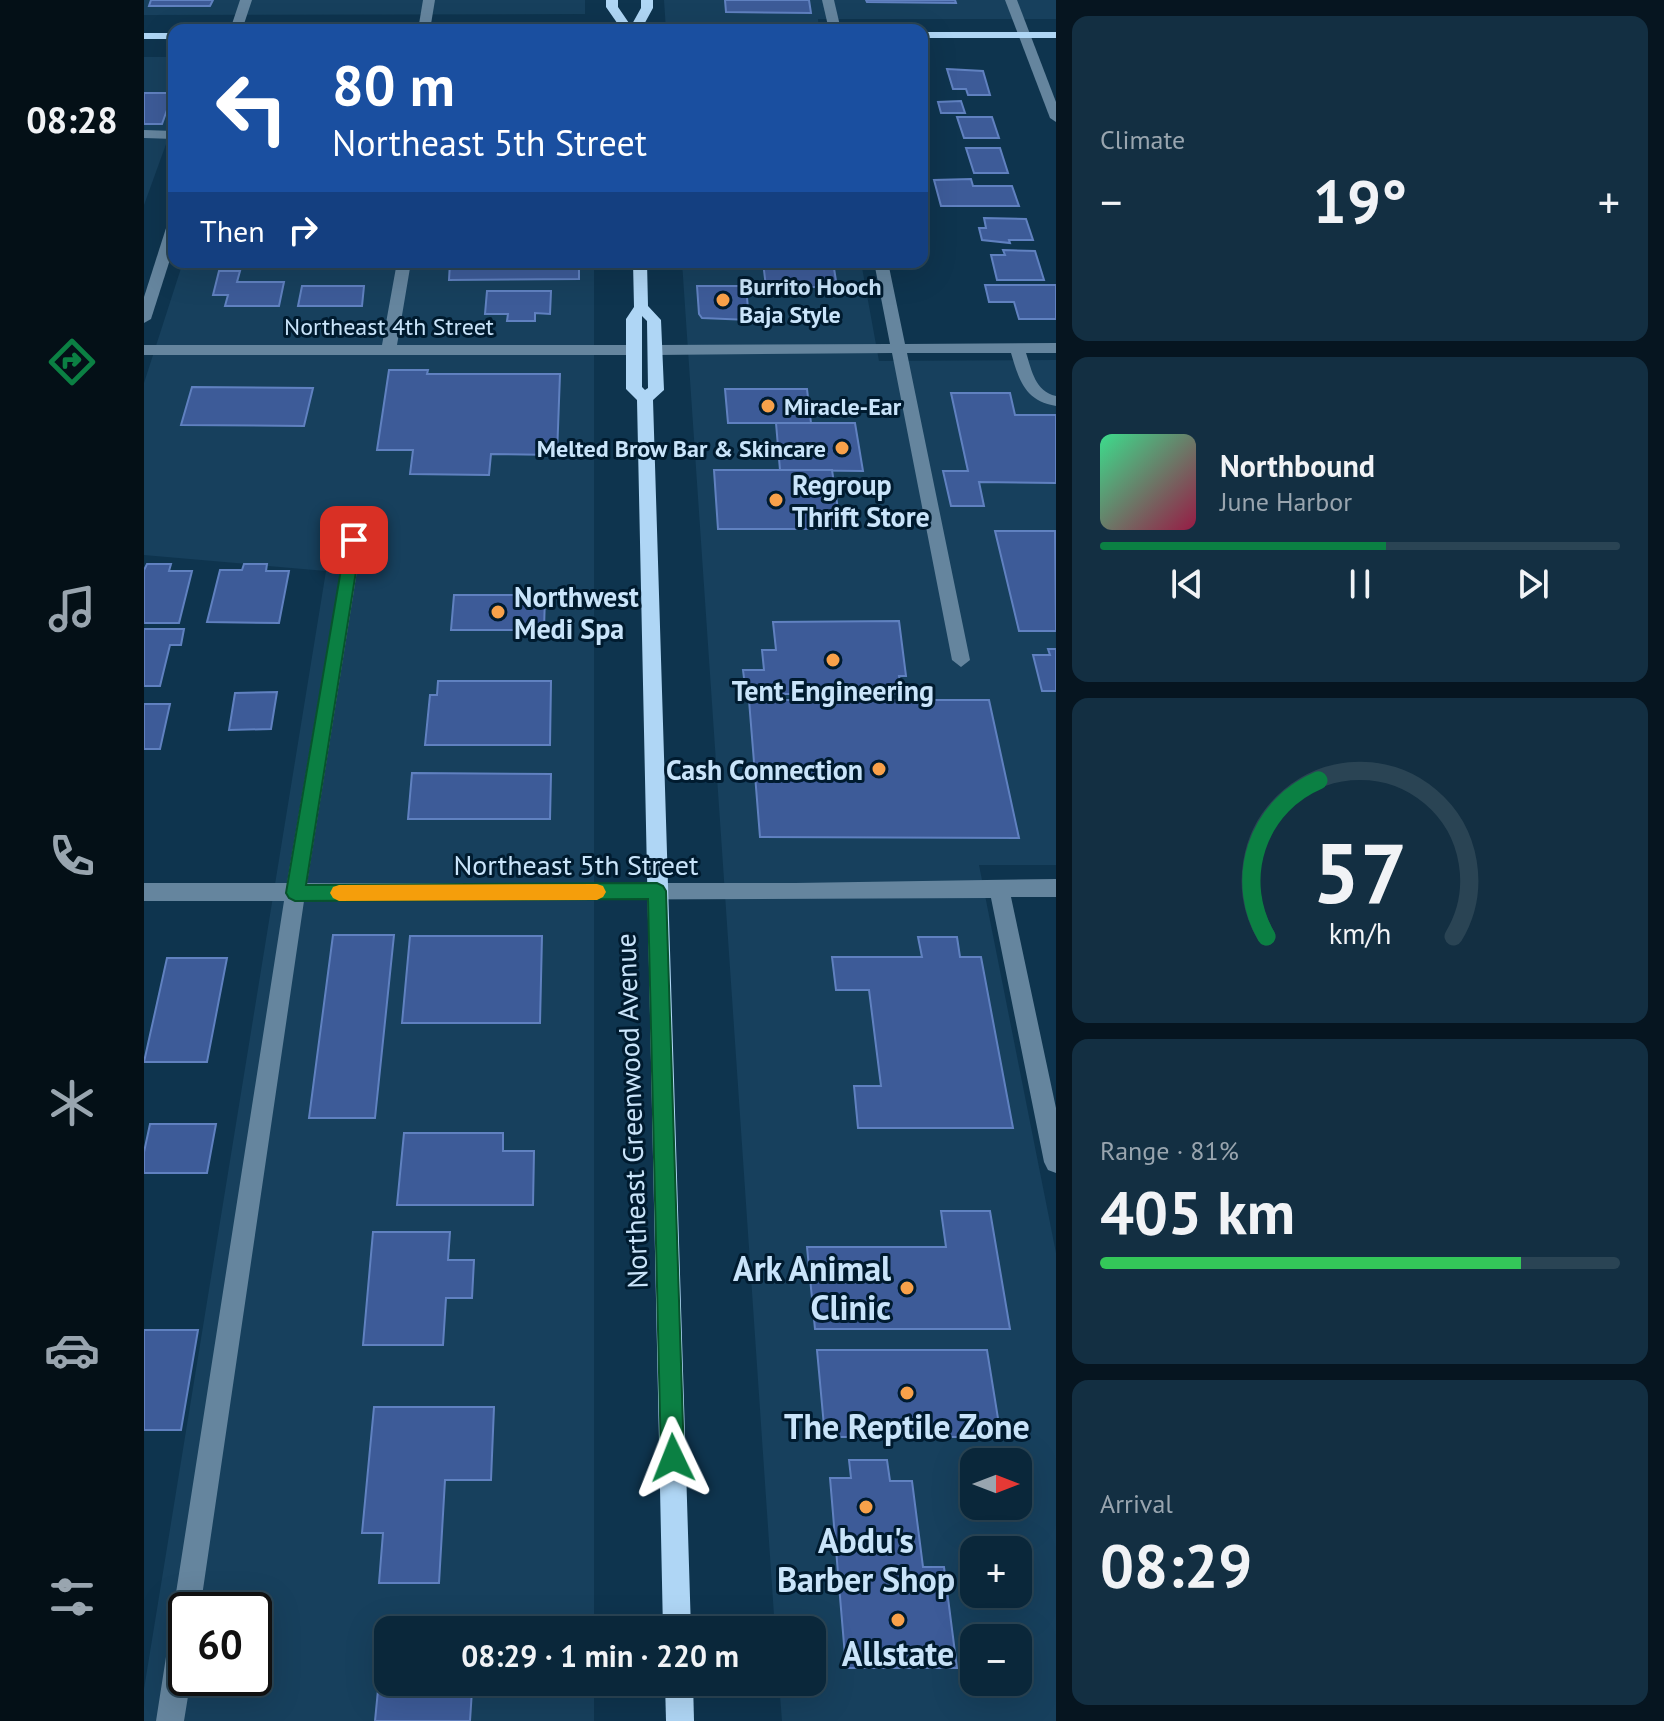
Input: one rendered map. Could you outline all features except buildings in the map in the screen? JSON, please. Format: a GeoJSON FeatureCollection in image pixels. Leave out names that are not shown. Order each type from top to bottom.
{"type":"FeatureCollection","features":[{"type":"Feature","properties":{"kind":"main road"},"geometry":{"type":"LineString","coordinates":[[612,0],[612,7],[624,24]]}},
{"type":"Feature","properties":{"kind":"main road"},"geometry":{"type":"LineString","coordinates":[[638,24],[647,8],[647,0]]}},
{"type":"Feature","properties":{"kind":"main road"},"geometry":{"type":"LineString","coordinates":[[928,35],[1056,35]]}},
{"type":"Feature","properties":{"kind":"main road"},"geometry":{"type":"LineString","coordinates":[[144,36],[168,36]]}},
{"type":"Feature","properties":{"kind":"main road","name":"Northeast Greenwood Avenue"},"geometry":{"type":"LineString","coordinates":[[640,268],[641,307],[633,319],[634,389],[645,398],[677,1616]]}},
{"type":"Feature","properties":{"kind":"main road","name":"Northeast Greenwood Avenue"},"geometry":{"type":"LineString","coordinates":[[641,307],[654,320],[656,390],[645,398]]}},
{"type":"Feature","properties":{"kind":"main road"},"geometry":{"type":"LineString","coordinates":[[679,1696],[680,1721]]}},
{"type":"Feature","properties":{"kind":"street"},"geometry":{"type":"LineString","coordinates":[[238,24],[246,0]]}},
{"type":"Feature","properties":{"kind":"street"},"geometry":{"type":"LineString","coordinates":[[425,24],[429,0]]}},
{"type":"Feature","properties":{"kind":"street"},"geometry":{"type":"LineString","coordinates":[[828,0],[834,24]]}},
{"type":"Feature","properties":{"kind":"street"},"geometry":{"type":"LineString","coordinates":[[1011,0],[1056,118]]}},
{"type":"Feature","properties":{"kind":"street"},"geometry":{"type":"LineString","coordinates":[[144,134],[168,135]]}},
{"type":"Feature","properties":{"kind":"street"},"geometry":{"type":"LineString","coordinates":[[144,319],[168,244]]}},
{"type":"Feature","properties":{"kind":"street"},"geometry":{"type":"LineString","coordinates":[[389,350],[403,268]]}},
{"type":"Feature","properties":{"kind":"street"},"geometry":{"type":"LineString","coordinates":[[882,268],[961,660]]}},
{"type":"Feature","properties":{"kind":"street"},"geometry":{"type":"LineString","coordinates":[[1017,348],[1030,390],[1038,397],[1056,401]]}},
{"type":"Feature","properties":{"kind":"street"},"geometry":{"type":"LineString","coordinates":[[655,350],[1056,348]]}},
{"type":"Feature","properties":{"kind":"street","name":"Northeast 4th Street"},"geometry":{"type":"LineString","coordinates":[[144,350],[633,350]]}},
{"type":"Feature","properties":{"kind":"street"},"geometry":{"type":"LineString","coordinates":[[189,1592],[295,893],[354,540]]}},
{"type":"Feature","properties":{"kind":"street","name":"Northeast 5th Street"},"geometry":{"type":"LineString","coordinates":[[144,892],[1056,888]]}},
{"type":"Feature","properties":{"kind":"street"},"geometry":{"type":"LineString","coordinates":[[999,889],[1056,1162]]}},
{"type":"Feature","properties":{"kind":"street"},"geometry":{"type":"LineString","coordinates":[[170,1721],[174,1696]]}},
{"type":"Feature","properties":{"kind":"shaded area"},"geometry":{"type":"Polygon","coordinates":[[[144,0],[585,0],[585,14],[144,15],[144,0]]]}},
{"type":"Feature","properties":{"kind":"shaded area"},"geometry":{"type":"Polygon","coordinates":[[[664,0],[1056,0],[1056,19],[818,19],[818,24],[666,24],[664,0]]]}},
{"type":"Feature","properties":{"kind":"shaded area"},"geometry":{"type":"Polygon","coordinates":[[[144,57],[168,57],[168,139],[144,205],[144,57]]]}},
{"type":"Feature","properties":{"kind":"shaded area"},"geometry":{"type":"Polygon","coordinates":[[[181,268],[594,268],[594,1616],[374,1616],[374,1696],[594,1696],[594,1721],[144,1721],[144,1689],[326,571],[144,555],[144,383],[181,268]]]}},
{"type":"Feature","properties":{"kind":"shaded area"},"geometry":{"type":"Polygon","coordinates":[[[682,268],[862,268],[879,361],[1056,360],[1056,865],[979,865],[1056,1253],[1056,1721],[782,1721],[780,1696],[826,1696],[826,1616],[774,1616],[682,268]]]}},
{"type":"Feature","properties":{"kind":"slow traffic"},"geometry":{"type":"LineString","coordinates":[[339,893],[597,892]]}},
{"type":"Feature","properties":{"kind":"place","name":"Burrito Hooch Baja Style"},"geometry":{"type":"Point","coordinates":[723,300]}},
{"type":"Feature","properties":{"kind":"place","name":"Miracle-Ear"},"geometry":{"type":"Point","coordinates":[768,406]}},
{"type":"Feature","properties":{"kind":"place","name":"Melted Brow Bar & Skincare"},"geometry":{"type":"Point","coordinates":[842,448]}},
{"type":"Feature","properties":{"kind":"place","name":"Regroup Thrift Store"},"geometry":{"type":"Point","coordinates":[776,500]}},
{"type":"Feature","properties":{"kind":"place","name":"Northwest Medi Spa"},"geometry":{"type":"Point","coordinates":[498,612]}},
{"type":"Feature","properties":{"kind":"place","name":"Tent Engineering"},"geometry":{"type":"Point","coordinates":[833,660]}},
{"type":"Feature","properties":{"kind":"place","name":"Cash Connection"},"geometry":{"type":"Point","coordinates":[879,769]}},
{"type":"Feature","properties":{"kind":"place","name":"Ark Animal Clinic"},"geometry":{"type":"Point","coordinates":[907,1288]}},
{"type":"Feature","properties":{"kind":"place","name":"The Reptile Zone"},"geometry":{"type":"Point","coordinates":[907,1393]}},
{"type":"Feature","properties":{"kind":"place","name":"Abdu's Barber Shop"},"geometry":{"type":"Point","coordinates":[866,1507]}},
{"type":"Feature","properties":{"kind":"place","name":"Allstate"},"geometry":{"type":"Point","coordinates":[898,1620]}},
{"type":"Feature","properties":{"kind":"route"},"geometry":{"type":"LineString","coordinates":[[354,540],[295,893],[657,891],[673,1458]]}}]}
